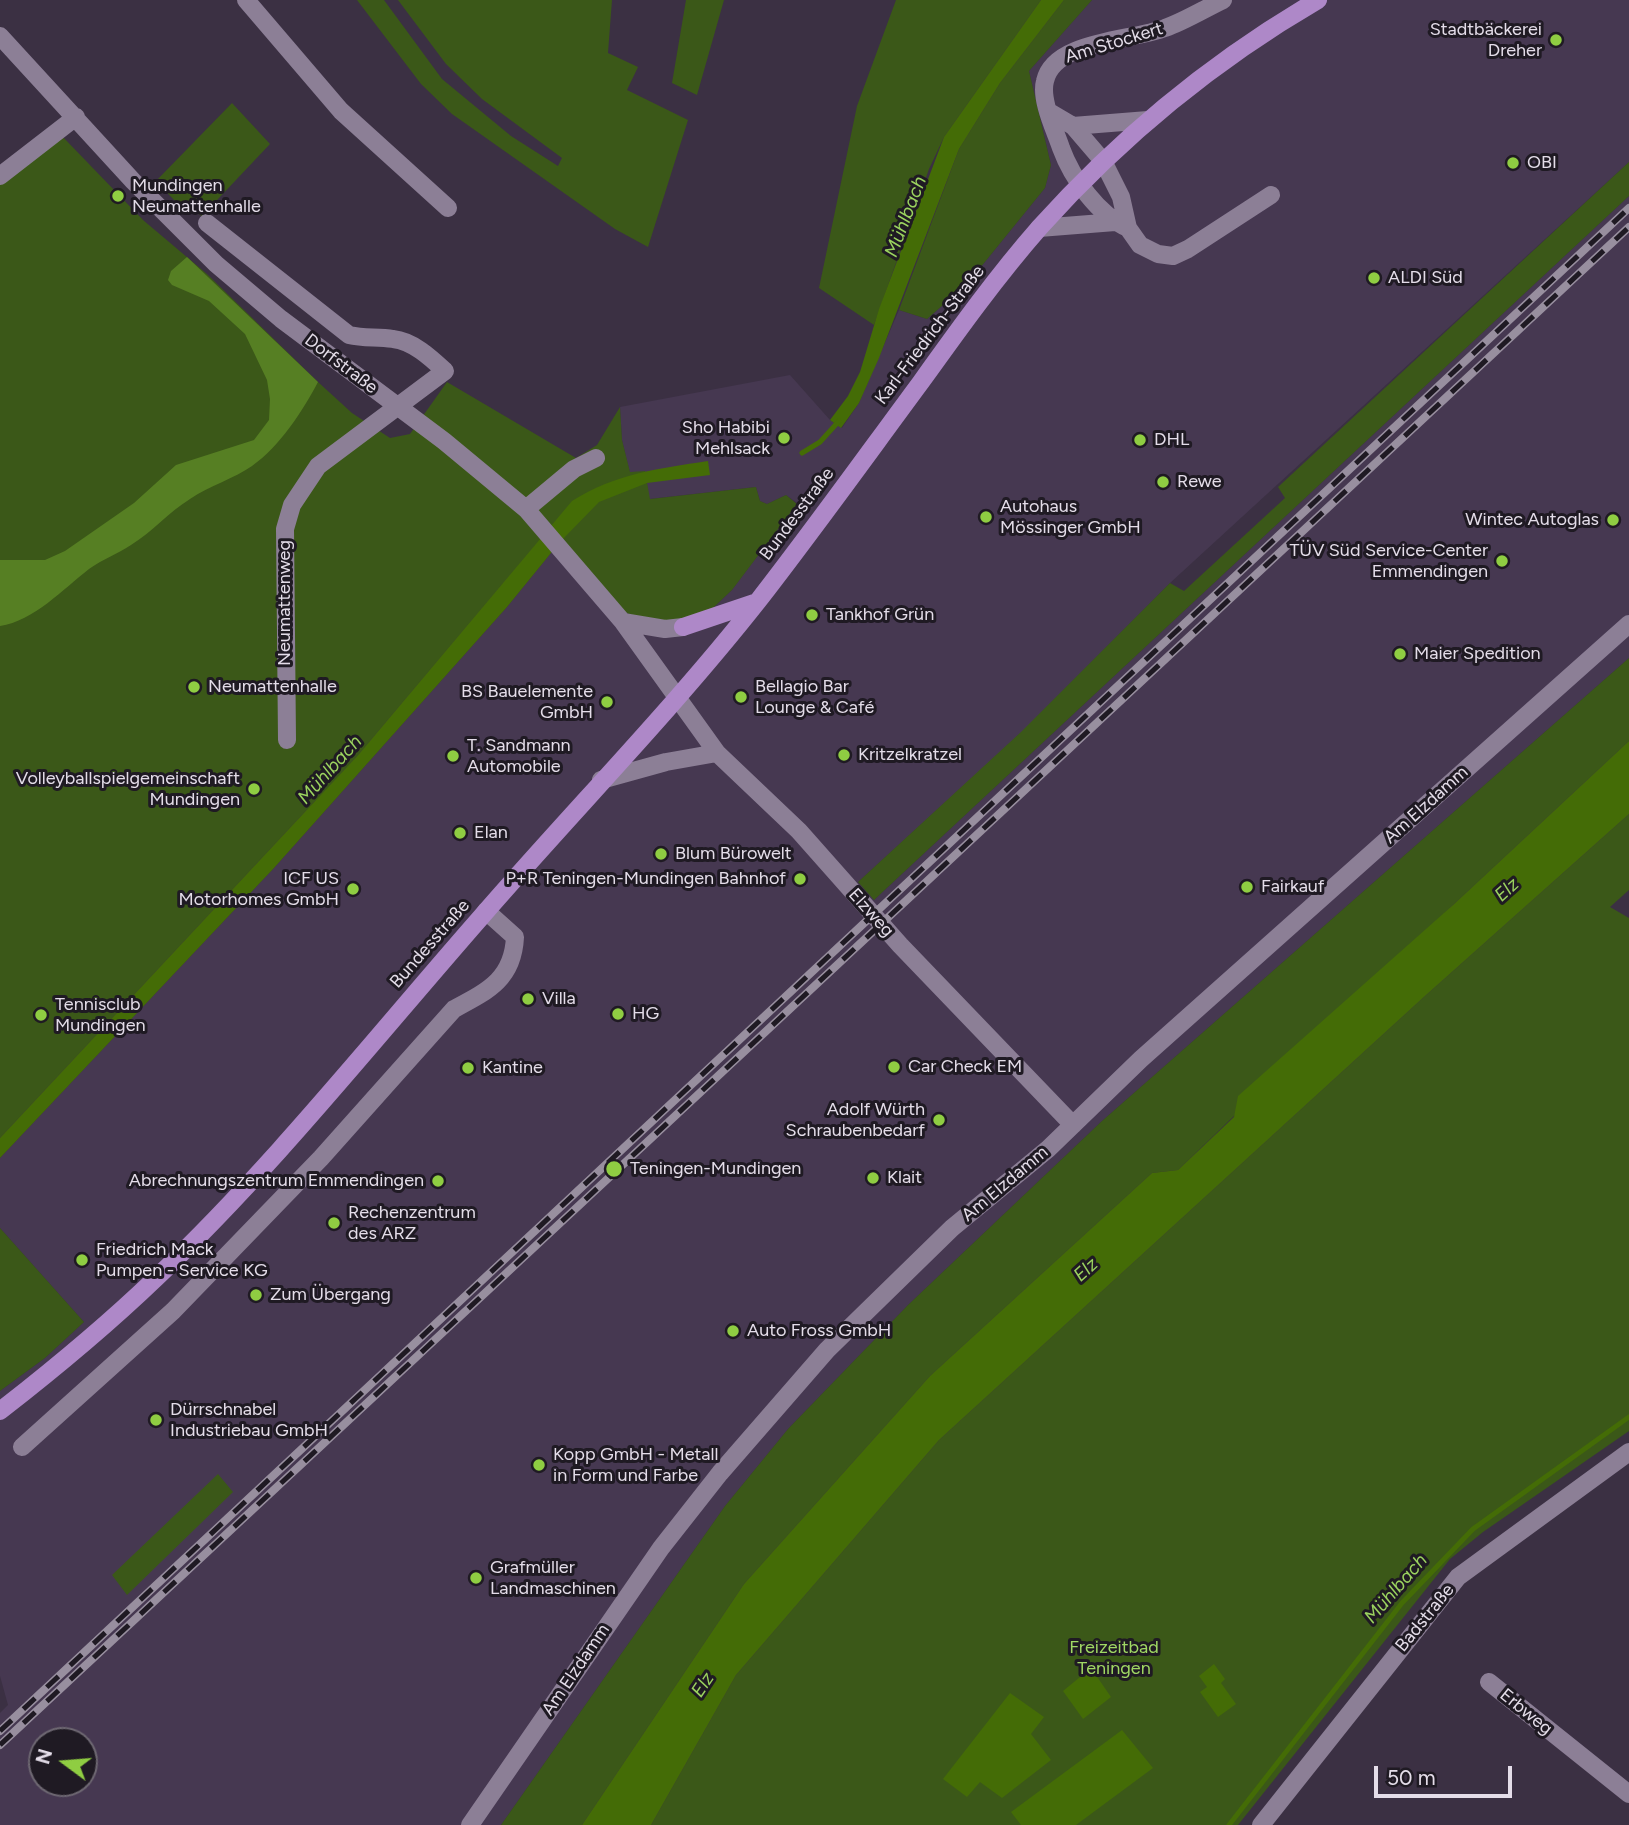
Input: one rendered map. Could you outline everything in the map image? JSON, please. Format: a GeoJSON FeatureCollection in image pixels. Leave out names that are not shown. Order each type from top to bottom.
{"type":"FeatureCollection","features":[{"type":"Feature","properties":{"kind":"main road","name":"Karl-Friedrich-Straße"},"geometry":{"type":"LineString","coordinates":[[857,470],[957,332],[1039,228],[1103,161],[1148,120],[1235,51],[1318,0]]}},
{"type":"Feature","properties":{"kind":"main road","name":"Bundesstraße"},"geometry":{"type":"LineString","coordinates":[[0,1411],[112,1319],[207,1227],[757,602],[857,470]]}},
{"type":"Feature","properties":{"kind":"main road"},"geometry":{"type":"LineString","coordinates":[[683,627],[757,602]]}},
{"type":"Feature","properties":{"kind":"street"},"geometry":{"type":"LineString","coordinates":[[246,0],[341,111],[448,208]]}},
{"type":"Feature","properties":{"kind":"street","name":"Am Stockert"},"geometry":{"type":"LineString","coordinates":[[1081,185],[1062,151],[1044,83],[1054,62],[1082,48],[1166,29],[1223,0]]}},
{"type":"Feature","properties":{"kind":"street","name":"Dorfstraße"},"geometry":{"type":"LineString","coordinates":[[0,36],[185,235],[216,264],[281,319],[400,408],[526,509],[623,622],[676,696]]}},
{"type":"Feature","properties":{"kind":"street"},"geometry":{"type":"LineString","coordinates":[[1051,113],[1073,126],[1103,161],[1121,197],[1121,225]]}},
{"type":"Feature","properties":{"kind":"street"},"geometry":{"type":"LineString","coordinates":[[0,176],[76,117]]}},
{"type":"Feature","properties":{"kind":"street"},"geometry":{"type":"LineString","coordinates":[[1073,126],[1148,120]]}},
{"type":"Feature","properties":{"kind":"street"},"geometry":{"type":"LineString","coordinates":[[1081,185],[1140,245],[1158,254],[1173,256],[1271,195]]}},
{"type":"Feature","properties":{"kind":"street","name":"Dorfstraße"},"geometry":{"type":"LineString","coordinates":[[207,223],[349,335],[366,340],[391,338],[405,341],[445,371]]}},
{"type":"Feature","properties":{"kind":"street"},"geometry":{"type":"LineString","coordinates":[[1039,228],[1121,225]]}},
{"type":"Feature","properties":{"kind":"street","name":"Neumattenweg"},"geometry":{"type":"LineString","coordinates":[[287,740],[285,544],[292,505],[318,466],[400,408],[445,371]]}},
{"type":"Feature","properties":{"kind":"street"},"geometry":{"type":"LineString","coordinates":[[526,509],[574,469],[596,458]]}},
{"type":"Feature","properties":{"kind":"street"},"geometry":{"type":"LineString","coordinates":[[623,622],[665,629],[683,627]]}},
{"type":"Feature","properties":{"kind":"street","name":"Am Elzdamm"},"geometry":{"type":"LineString","coordinates":[[470,1825],[654,1558],[784,1398],[866,1311],[953,1228],[1073,1125],[1141,1059],[1629,624]]}},
{"type":"Feature","properties":{"kind":"street","name":"Elzweg"},"geometry":{"type":"LineString","coordinates":[[676,696],[717,753],[799,831],[900,945],[1073,1125]]}},
{"type":"Feature","properties":{"kind":"street"},"geometry":{"type":"LineString","coordinates":[[601,780],[666,762],[717,753]]}},
{"type":"Feature","properties":{"kind":"street"},"geometry":{"type":"LineString","coordinates":[[22,1447],[173,1311],[321,1158],[454,1009],[481,995],[505,975],[514,957],[515,937],[486,911]]}},
{"type":"Feature","properties":{"kind":"street","name":"Badstraße"},"geometry":{"type":"LineString","coordinates":[[1261,1825],[1458,1577],[1629,1452]]}},
{"type":"Feature","properties":{"kind":"street","name":"Erbweg"},"geometry":{"type":"LineString","coordinates":[[1489,1682],[1629,1794]]}},
{"type":"Feature","properties":{"kind":"shaded area"},"geometry":{"type":"Polygon","coordinates":[[[1092,0],[1629,0],[1629,162],[1170,583],[1022,732],[858,882],[874,900],[1629,196],[1629,658],[1102,1121],[908,1305],[788,1429],[725,1506],[501,1825],[0,1825],[0,1713],[8,1705],[0,1676],[0,1391],[45,1358],[84,1322],[0,1228],[0,1158],[274,868],[507,607],[560,542],[714,607],[732,590],[797,503],[786,495],[767,504],[760,501],[756,487],[649,499],[630,473],[622,440],[620,407],[790,375],[830,420],[842,428],[859,403],[899,310],[927,319],[967,284],[1045,188],[1051,165],[1029,71],[1092,0]]]}},
{"type":"Feature","properties":{"kind":"shaded area"},"geometry":{"type":"Polygon","coordinates":[[[187,257],[318,382],[290,428],[272,449],[252,466],[182,504],[139,540],[89,569],[25,618],[0,626],[0,560],[45,560],[65,551],[134,503],[176,465],[254,440],[269,420],[267,380],[245,334],[209,301],[172,285],[168,280],[171,271],[187,257]]]}},
{"type":"Feature","properties":{"kind":"green space"},"geometry":{"type":"Polygon","coordinates":[[[357,0],[384,0],[442,79],[511,136],[558,166],[562,158],[482,99],[446,64],[398,0],[612,0],[608,53],[638,67],[627,90],[688,120],[648,247],[615,229],[452,114],[421,84],[357,0]]]}},
{"type":"Feature","properties":{"kind":"green space"},"geometry":{"type":"Polygon","coordinates":[[[686,0],[724,0],[697,95],[672,83],[686,0]]]}},
{"type":"Feature","properties":{"kind":"green space"},"geometry":{"type":"Polygon","coordinates":[[[896,0],[1041,0],[944,137],[929,169],[874,325],[819,288],[857,106],[896,0]]]}},
{"type":"Feature","properties":{"kind":"green space"},"geometry":{"type":"Polygon","coordinates":[[[1064,0],[1092,0],[1029,71],[1051,165],[1045,188],[967,284],[927,319],[899,310],[959,149],[1000,83],[1064,0]]]}},
{"type":"Feature","properties":{"kind":"green space"},"geometry":{"type":"Polygon","coordinates":[[[232,103],[270,144],[202,216],[174,200],[156,181],[232,103]]]}},
{"type":"Feature","properties":{"kind":"green space"},"geometry":{"type":"Polygon","coordinates":[[[61,135],[143,220],[207,274],[318,382],[352,413],[390,438],[410,434],[447,382],[576,458],[597,445],[620,407],[622,440],[630,472],[645,471],[650,499],[756,487],[760,501],[767,504],[786,495],[797,504],[732,590],[714,607],[693,620],[641,620],[625,612],[548,530],[359,754],[0,1138],[0,183],[61,135]]]}},
{"type":"Feature","properties":{"kind":"green space"},"geometry":{"type":"Polygon","coordinates":[[[1629,162],[1629,196],[874,900],[858,882],[1021,732],[1170,583],[1184,591],[1285,498],[1278,487],[1629,162]]]}},
{"type":"Feature","properties":{"kind":"green space"},"geometry":{"type":"Polygon","coordinates":[[[1629,658],[1629,741],[1453,905],[1178,1170],[1152,1173],[930,1376],[744,1584],[582,1825],[501,1825],[725,1506],[788,1429],[908,1305],[1102,1121],[1629,658]]]}},
{"type":"Feature","properties":{"kind":"green space","name":"Freizeitbad Teningen"},"geometry":{"type":"Polygon","coordinates":[[[1629,814],[1629,890],[1610,907],[1629,918],[1629,1431],[1483,1532],[1450,1559],[1238,1825],[651,1825],[736,1675],[939,1440],[1425,996],[1629,814]]]}},
{"type":"Feature","properties":{"kind":"green space"},"geometry":{"type":"Polygon","coordinates":[[[0,1228],[84,1322],[45,1358],[0,1391],[0,1228]]]}},
{"type":"Feature","properties":{"kind":"green space"},"geometry":{"type":"Polygon","coordinates":[[[218,1474],[233,1492],[127,1595],[112,1575],[218,1474]]]}},
{"type":"Feature","properties":{"kind":"water"},"geometry":{"type":"Polygon","coordinates":[[[1041,0],[1064,0],[1000,83],[959,149],[879,358],[859,403],[841,428],[830,420],[848,396],[860,372],[879,309],[944,137],[1041,0]]]}},
{"type":"Feature","properties":{"kind":"water"},"geometry":{"type":"Polygon","coordinates":[[[708,461],[710,475],[647,483],[599,502],[560,542],[507,607],[274,868],[0,1158],[0,1138],[359,754],[572,501],[621,478],[708,461]]]}},
{"type":"Feature","properties":{"kind":"water","name":"Elz"},"geometry":{"type":"Polygon","coordinates":[[[1629,741],[1629,814],[1425,996],[939,1440],[736,1675],[651,1825],[582,1825],[744,1584],[930,1376],[1152,1173],[1178,1170],[1234,1117],[1238,1096],[1453,905],[1629,741]]]}},
{"type":"Feature","properties":{"kind":"water"},"geometry":{"type":"Polygon","coordinates":[[[1214,1664],[1225,1679],[1221,1683],[1236,1704],[1218,1717],[1200,1692],[1207,1687],[1199,1676],[1214,1664]]]}},
{"type":"Feature","properties":{"kind":"water"},"geometry":{"type":"Polygon","coordinates":[[[1091,1668],[1111,1697],[1083,1719],[1063,1691],[1091,1668]]]}},
{"type":"Feature","properties":{"kind":"water"},"geometry":{"type":"Polygon","coordinates":[[[1010,1693],[1044,1717],[1031,1734],[1051,1760],[1002,1798],[980,1782],[967,1797],[943,1779],[1010,1693]]]}},
{"type":"Feature","properties":{"kind":"water"},"geometry":{"type":"Polygon","coordinates":[[[1122,1730],[1153,1768],[1076,1825],[1021,1825],[1011,1812],[1122,1730]]]}},
{"type":"Feature","properties":{"kind":"waterway","name":"Mühlbach"},"geometry":{"type":"LineString","coordinates":[[802,453],[820,442],[839,421]]}},
{"type":"Feature","properties":{"kind":"waterway","name":"Mühlbach"},"geometry":{"type":"LineString","coordinates":[[1229,1825],[1402,1603],[1473,1529],[1629,1417]]}},
{"type":"Feature","properties":{"kind":"railway"},"geometry":{"type":"LineString","coordinates":[[0,1731],[1629,208]]}},
{"type":"Feature","properties":{"kind":"railway"},"geometry":{"type":"LineString","coordinates":[[0,1745],[1629,227]]}},
{"type":"Feature","properties":{"kind":"place","name":"Stadtbäckerei Dreher"},"geometry":{"type":"Point","coordinates":[1556,40]}},
{"type":"Feature","properties":{"kind":"place","name":"OBI"},"geometry":{"type":"Point","coordinates":[1513,163]}},
{"type":"Feature","properties":{"kind":"place","name":"Mundingen Neumattenhalle"},"geometry":{"type":"Point","coordinates":[118,196]}},
{"type":"Feature","properties":{"kind":"place","name":"ALDI Süd"},"geometry":{"type":"Point","coordinates":[1374,278]}},
{"type":"Feature","properties":{"kind":"place","name":"Sho Habibi Mehlsack"},"geometry":{"type":"Point","coordinates":[784,438]}},
{"type":"Feature","properties":{"kind":"place","name":"DHL"},"geometry":{"type":"Point","coordinates":[1140,440]}},
{"type":"Feature","properties":{"kind":"place","name":"Rewe"},"geometry":{"type":"Point","coordinates":[1163,482]}},
{"type":"Feature","properties":{"kind":"place","name":"Autohaus Mössinger GmbH"},"geometry":{"type":"Point","coordinates":[986,517]}},
{"type":"Feature","properties":{"kind":"place","name":"Wintec Autoglas"},"geometry":{"type":"Point","coordinates":[1613,520]}},
{"type":"Feature","properties":{"kind":"place","name":"TÜV Süd Service-Center Emmendingen"},"geometry":{"type":"Point","coordinates":[1502,561]}},
{"type":"Feature","properties":{"kind":"place","name":"Tankhof Grün"},"geometry":{"type":"Point","coordinates":[812,615]}},
{"type":"Feature","properties":{"kind":"place","name":"Maier Spedition"},"geometry":{"type":"Point","coordinates":[1400,654]}},
{"type":"Feature","properties":{"kind":"place","name":"Neumattenhalle"},"geometry":{"type":"Point","coordinates":[194,687]}},
{"type":"Feature","properties":{"kind":"place","name":"Bellagio Bar Lounge & Café"},"geometry":{"type":"Point","coordinates":[741,697]}},
{"type":"Feature","properties":{"kind":"place","name":"BS Bauelemente GmbH"},"geometry":{"type":"Point","coordinates":[607,702]}},
{"type":"Feature","properties":{"kind":"place","name":"Kritzelkratzel"},"geometry":{"type":"Point","coordinates":[844,755]}},
{"type":"Feature","properties":{"kind":"place","name":"T. Sandmann Automobile"},"geometry":{"type":"Point","coordinates":[453,756]}},
{"type":"Feature","properties":{"kind":"place","name":"Volleyballspielgemeinschaft Mundingen"},"geometry":{"type":"Point","coordinates":[254,789]}},
{"type":"Feature","properties":{"kind":"place","name":"Elan"},"geometry":{"type":"Point","coordinates":[460,833]}},
{"type":"Feature","properties":{"kind":"place","name":"Blum Bürowelt"},"geometry":{"type":"Point","coordinates":[661,854]}},
{"type":"Feature","properties":{"kind":"place","name":"P+R Teningen-Mundingen Bahnhof"},"geometry":{"type":"Point","coordinates":[800,879]}},
{"type":"Feature","properties":{"kind":"place","name":"Fairkauf"},"geometry":{"type":"Point","coordinates":[1247,887]}},
{"type":"Feature","properties":{"kind":"place","name":"ICF US Motorhomes GmbH"},"geometry":{"type":"Point","coordinates":[353,889]}},
{"type":"Feature","properties":{"kind":"place","name":"Villa"},"geometry":{"type":"Point","coordinates":[528,999]}},
{"type":"Feature","properties":{"kind":"place","name":"HG"},"geometry":{"type":"Point","coordinates":[618,1014]}},
{"type":"Feature","properties":{"kind":"place","name":"Tennisclub Mundingen"},"geometry":{"type":"Point","coordinates":[41,1015]}},
{"type":"Feature","properties":{"kind":"place","name":"Car Check EM"},"geometry":{"type":"Point","coordinates":[894,1067]}},
{"type":"Feature","properties":{"kind":"place","name":"Kantine"},"geometry":{"type":"Point","coordinates":[468,1068]}},
{"type":"Feature","properties":{"kind":"place","name":"Adolf Würth Schraubenbedarf"},"geometry":{"type":"Point","coordinates":[939,1120]}},
{"type":"Feature","properties":{"kind":"place","name":"Teningen-Mundingen"},"geometry":{"type":"Point","coordinates":[614,1169]}},
{"type":"Feature","properties":{"kind":"place","name":"Klait"},"geometry":{"type":"Point","coordinates":[873,1178]}},
{"type":"Feature","properties":{"kind":"place","name":"Abrechnungszentrum Emmendingen"},"geometry":{"type":"Point","coordinates":[438,1181]}},
{"type":"Feature","properties":{"kind":"place","name":"Rechenzentrum des ARZ"},"geometry":{"type":"Point","coordinates":[334,1223]}},
{"type":"Feature","properties":{"kind":"place","name":"Friedrich Mack Pumpen - Service KG"},"geometry":{"type":"Point","coordinates":[82,1260]}},
{"type":"Feature","properties":{"kind":"place","name":"Zum Übergang"},"geometry":{"type":"Point","coordinates":[256,1295]}},
{"type":"Feature","properties":{"kind":"place","name":"Auto Fross GmbH"},"geometry":{"type":"Point","coordinates":[733,1331]}},
{"type":"Feature","properties":{"kind":"place","name":"Dürrschnabel Industriebau GmbH"},"geometry":{"type":"Point","coordinates":[156,1420]}},
{"type":"Feature","properties":{"kind":"place","name":"Kopp GmbH - Metall in Form und Farbe"},"geometry":{"type":"Point","coordinates":[539,1465]}},
{"type":"Feature","properties":{"kind":"place","name":"Grafmüller Landmaschinen"},"geometry":{"type":"Point","coordinates":[476,1578]}}]}
